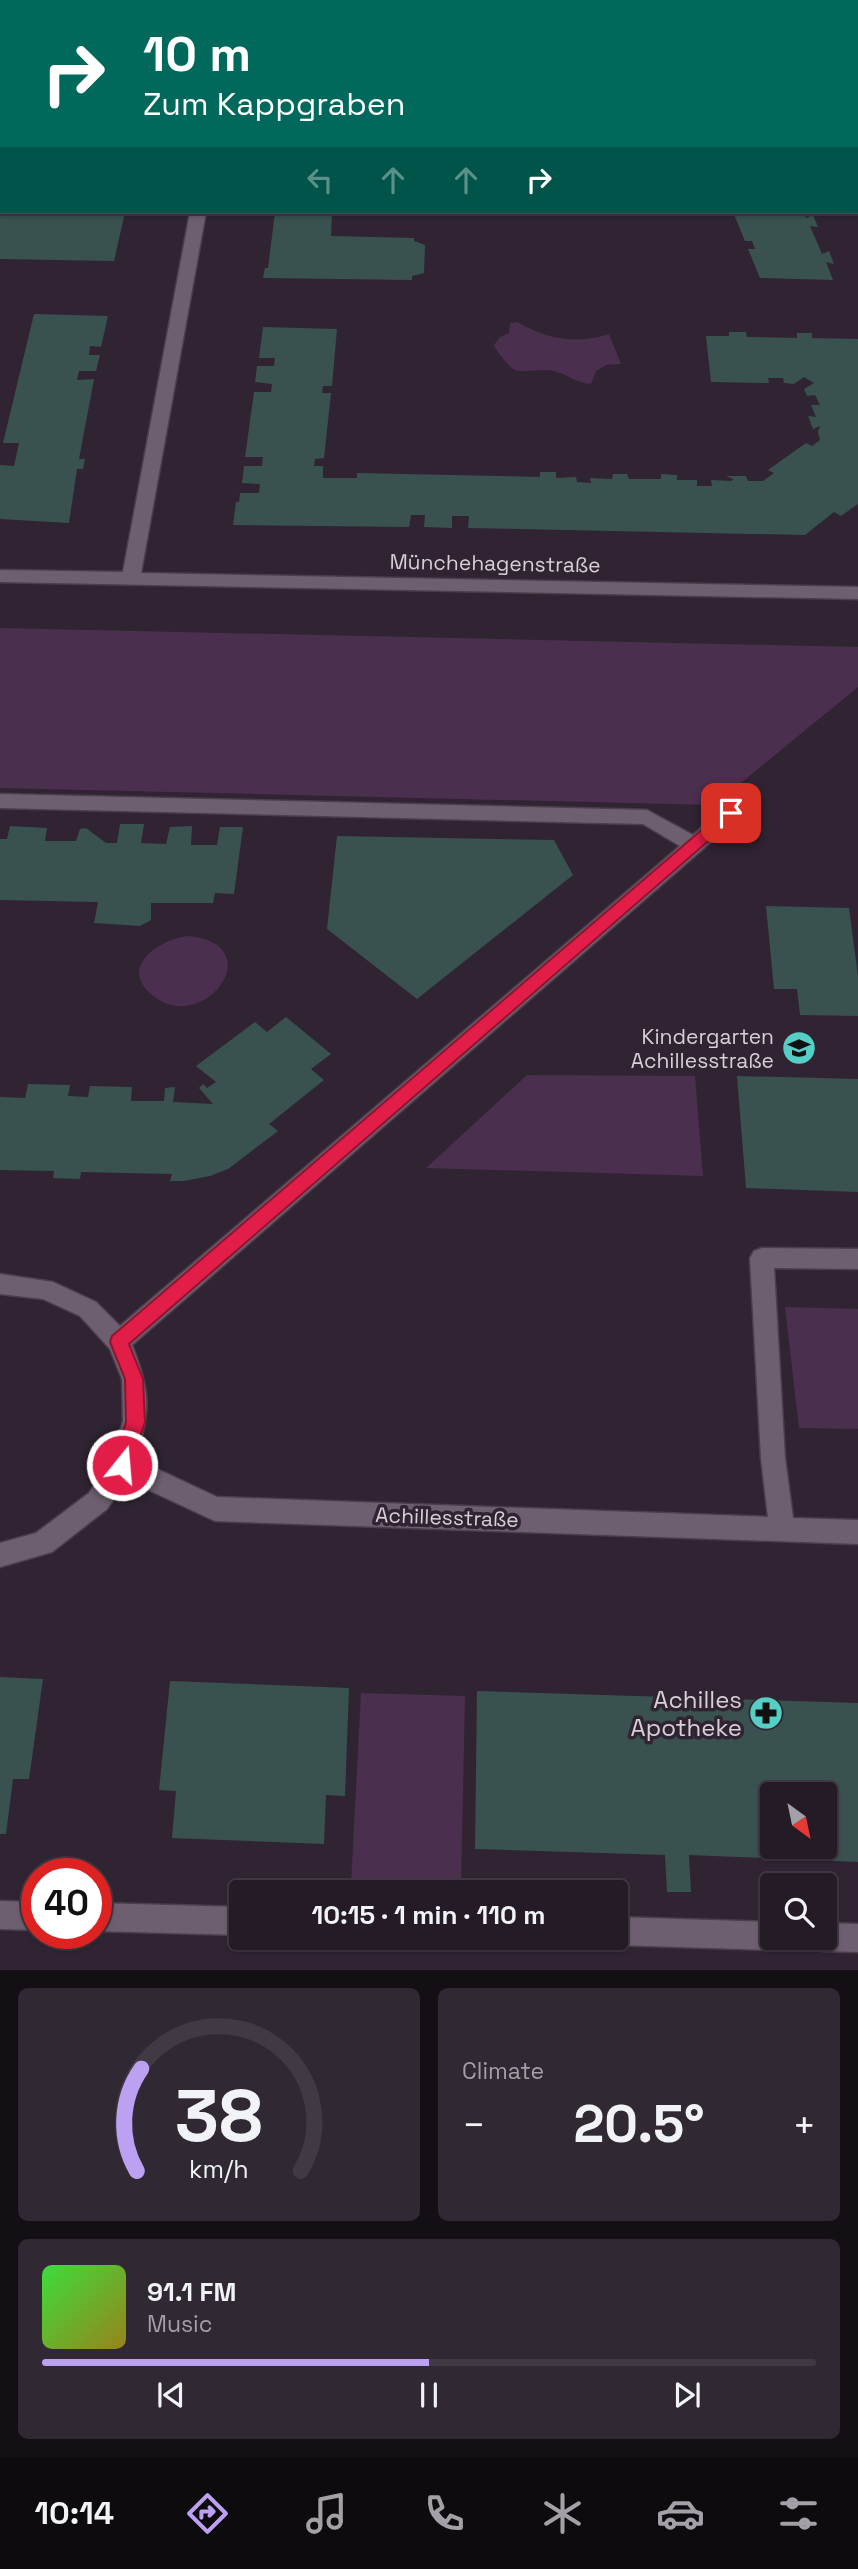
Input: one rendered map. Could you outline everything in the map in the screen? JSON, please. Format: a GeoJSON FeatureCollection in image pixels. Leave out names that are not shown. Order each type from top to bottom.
{"type":"FeatureCollection","features":[{"type":"Feature","properties":{"kind":"street"},"geometry":{"type":"LineString","coordinates":[[131,578],[198,214]]}},
{"type":"Feature","properties":{"kind":"street","name":"Münchehagenstraße"},"geometry":{"type":"LineString","coordinates":[[0,576],[858,593]]}},
{"type":"Feature","properties":{"kind":"street"},"geometry":{"type":"LineString","coordinates":[[119,1342],[750,797]]}},
{"type":"Feature","properties":{"kind":"street"},"geometry":{"type":"LineString","coordinates":[[0,801],[647,817],[694,845]]}},
{"type":"Feature","properties":{"kind":"street"},"geometry":{"type":"LineString","coordinates":[[782,1529],[773,1458],[762,1258],[858,1259]]}},
{"type":"Feature","properties":{"kind":"street"},"geometry":{"type":"LineString","coordinates":[[0,1284],[45,1289],[88,1309],[119,1342],[134,1379],[135,1422],[122,1465],[98,1501],[43,1543],[0,1555]]}},
{"type":"Feature","properties":{"kind":"street","name":"Achillesstraße"},"geometry":{"type":"LineString","coordinates":[[122,1465],[215,1509],[858,1532]]}},
{"type":"Feature","properties":{"kind":"street"},"geometry":{"type":"LineString","coordinates":[[0,1915],[21,1916]]}},
{"type":"Feature","properties":{"kind":"street"},"geometry":{"type":"LineString","coordinates":[[112,1917],[229,1921]]}},
{"type":"Feature","properties":{"kind":"street"},"geometry":{"type":"LineString","coordinates":[[628,1931],[760,1936]]}},
{"type":"Feature","properties":{"kind":"street"},"geometry":{"type":"LineString","coordinates":[[837,1937],[858,1938]]}},
{"type":"Feature","properties":{"kind":"shaded area"},"geometry":{"type":"Polygon","coordinates":[[[517,322],[539,333],[573,340],[609,334],[621,364],[606,365],[596,371],[591,384],[554,371],[515,370],[503,359],[494,345],[500,337],[509,333],[510,323],[517,322]]]}},
{"type":"Feature","properties":{"kind":"shaded area"},"geometry":{"type":"Polygon","coordinates":[[[0,628],[858,647],[858,687],[714,805],[0,788],[0,628]]]}},
{"type":"Feature","properties":{"kind":"shaded area"},"geometry":{"type":"Polygon","coordinates":[[[187,936],[212,942],[225,954],[227,969],[221,984],[209,997],[192,1005],[172,1005],[152,995],[143,985],[139,975],[141,965],[146,956],[155,949],[187,936]]]}},
{"type":"Feature","properties":{"kind":"shaded area"},"geometry":{"type":"Polygon","coordinates":[[[527,1075],[695,1076],[703,1176],[426,1168],[527,1075]]]}},
{"type":"Feature","properties":{"kind":"shaded area"},"geometry":{"type":"Polygon","coordinates":[[[785,1307],[858,1309],[858,1429],[799,1428],[785,1307]]]}},
{"type":"Feature","properties":{"kind":"shaded area"},"geometry":{"type":"Polygon","coordinates":[[[361,1693],[465,1696],[461,1880],[351,1880],[361,1693]]]}},
{"type":"Feature","properties":{"kind":"building"},"geometry":{"type":"Polygon","coordinates":[[[125,214],[114,261],[0,259],[0,215],[125,214]]]}},
{"type":"Feature","properties":{"kind":"building"},"geometry":{"type":"Polygon","coordinates":[[[275,214],[332,214],[331,236],[414,238],[414,241],[425,245],[424,273],[412,276],[412,280],[263,278],[265,268],[268,268],[275,214]]]}},
{"type":"Feature","properties":{"kind":"building"},"geometry":{"type":"Polygon","coordinates":[[[734,214],[805,214],[806,218],[813,215],[818,227],[810,226],[822,254],[829,251],[834,264],[826,262],[833,280],[760,278],[748,249],[755,249],[752,241],[745,241],[734,214]]]}},
{"type":"Feature","properties":{"kind":"building"},"geometry":{"type":"Polygon","coordinates":[[[34,314],[108,316],[101,347],[90,346],[89,355],[100,355],[96,371],[79,371],[77,380],[94,379],[79,459],[85,459],[83,469],[77,469],[69,523],[0,519],[0,465],[14,466],[19,443],[3,443],[34,314]]]}},
{"type":"Feature","properties":{"kind":"building"},"geometry":{"type":"Polygon","coordinates":[[[263,327],[337,329],[332,386],[323,386],[322,393],[331,393],[324,458],[315,459],[314,466],[323,466],[323,478],[357,478],[357,473],[540,477],[540,472],[556,472],[556,478],[576,477],[577,482],[591,483],[590,478],[612,479],[613,474],[627,474],[629,479],[661,479],[661,474],[677,475],[677,480],[697,480],[697,486],[712,486],[711,480],[732,481],[733,479],[726,476],[746,476],[748,481],[763,481],[774,473],[768,470],[806,443],[812,446],[820,440],[820,426],[813,429],[808,416],[816,417],[811,405],[820,405],[815,395],[807,396],[804,389],[814,383],[804,377],[794,384],[784,383],[783,378],[768,378],[769,383],[711,382],[706,336],[729,336],[729,332],[746,332],[747,337],[797,338],[797,333],[812,333],[812,338],[858,339],[858,504],[841,516],[834,512],[805,535],[468,528],[469,516],[452,516],[452,528],[424,527],[425,515],[411,515],[409,527],[233,525],[240,493],[259,493],[260,484],[242,483],[244,466],[262,466],[263,457],[245,457],[254,392],[271,392],[272,384],[255,382],[257,366],[274,366],[275,358],[259,358],[263,327]]]}},
{"type":"Feature","properties":{"kind":"building"},"geometry":{"type":"Polygon","coordinates":[[[120,824],[144,824],[141,843],[166,844],[170,827],[192,826],[191,845],[217,845],[220,827],[243,827],[234,894],[215,893],[213,903],[151,903],[151,920],[140,926],[94,923],[98,902],[0,900],[0,839],[7,839],[10,826],[47,828],[45,841],[76,841],[80,829],[86,828],[106,843],[117,843],[120,824]]]}},
{"type":"Feature","properties":{"kind":"building"},"geometry":{"type":"Polygon","coordinates":[[[337,836],[554,840],[573,875],[417,999],[327,929],[337,836]]]}},
{"type":"Feature","properties":{"kind":"building"},"geometry":{"type":"Polygon","coordinates":[[[766,906],[849,908],[858,976],[858,1016],[800,1015],[797,989],[774,989],[766,906]]]}},
{"type":"Feature","properties":{"kind":"building"},"geometry":{"type":"Polygon","coordinates":[[[286,1017],[331,1054],[311,1069],[324,1080],[269,1124],[278,1131],[228,1169],[184,1181],[170,1181],[172,1174],[81,1172],[80,1179],[53,1178],[54,1171],[0,1170],[0,1097],[25,1098],[28,1084],[70,1085],[68,1096],[88,1097],[90,1086],[132,1087],[131,1101],[164,1101],[165,1088],[175,1087],[173,1102],[213,1104],[199,1088],[203,1084],[207,1088],[216,1082],[196,1066],[255,1022],[267,1032],[286,1017]]]}},
{"type":"Feature","properties":{"kind":"building"},"geometry":{"type":"Polygon","coordinates":[[[737,1076],[858,1079],[858,1192],[746,1188],[737,1076]]]}},
{"type":"Feature","properties":{"kind":"building"},"geometry":{"type":"Polygon","coordinates":[[[0,1677],[43,1679],[29,1779],[13,1779],[6,1834],[0,1834],[0,1677]]]}},
{"type":"Feature","properties":{"kind":"building"},"geometry":{"type":"Polygon","coordinates":[[[170,1681],[349,1688],[345,1796],[326,1795],[324,1844],[172,1838],[176,1791],[159,1790],[170,1681]]]}},
{"type":"Feature","properties":{"kind":"building"},"geometry":{"type":"Polygon","coordinates":[[[477,1691],[858,1703],[858,1862],[786,1859],[837,1859],[837,1782],[760,1782],[760,1858],[689,1855],[691,1892],[667,1892],[665,1855],[475,1849],[477,1691]]]}},
{"type":"Feature","properties":{"kind":"place","name":"Kindergarten Achillesstraße"},"geometry":{"type":"Point","coordinates":[799,1048]}},
{"type":"Feature","properties":{"kind":"place","name":"Achilles Apotheke"},"geometry":{"type":"Point","coordinates":[766,1713]}},
{"type":"Feature","properties":{"kind":"route"},"geometry":{"type":"LineString","coordinates":[[122,1465],[135,1422],[134,1379],[119,1342],[731,813]]}}]}
